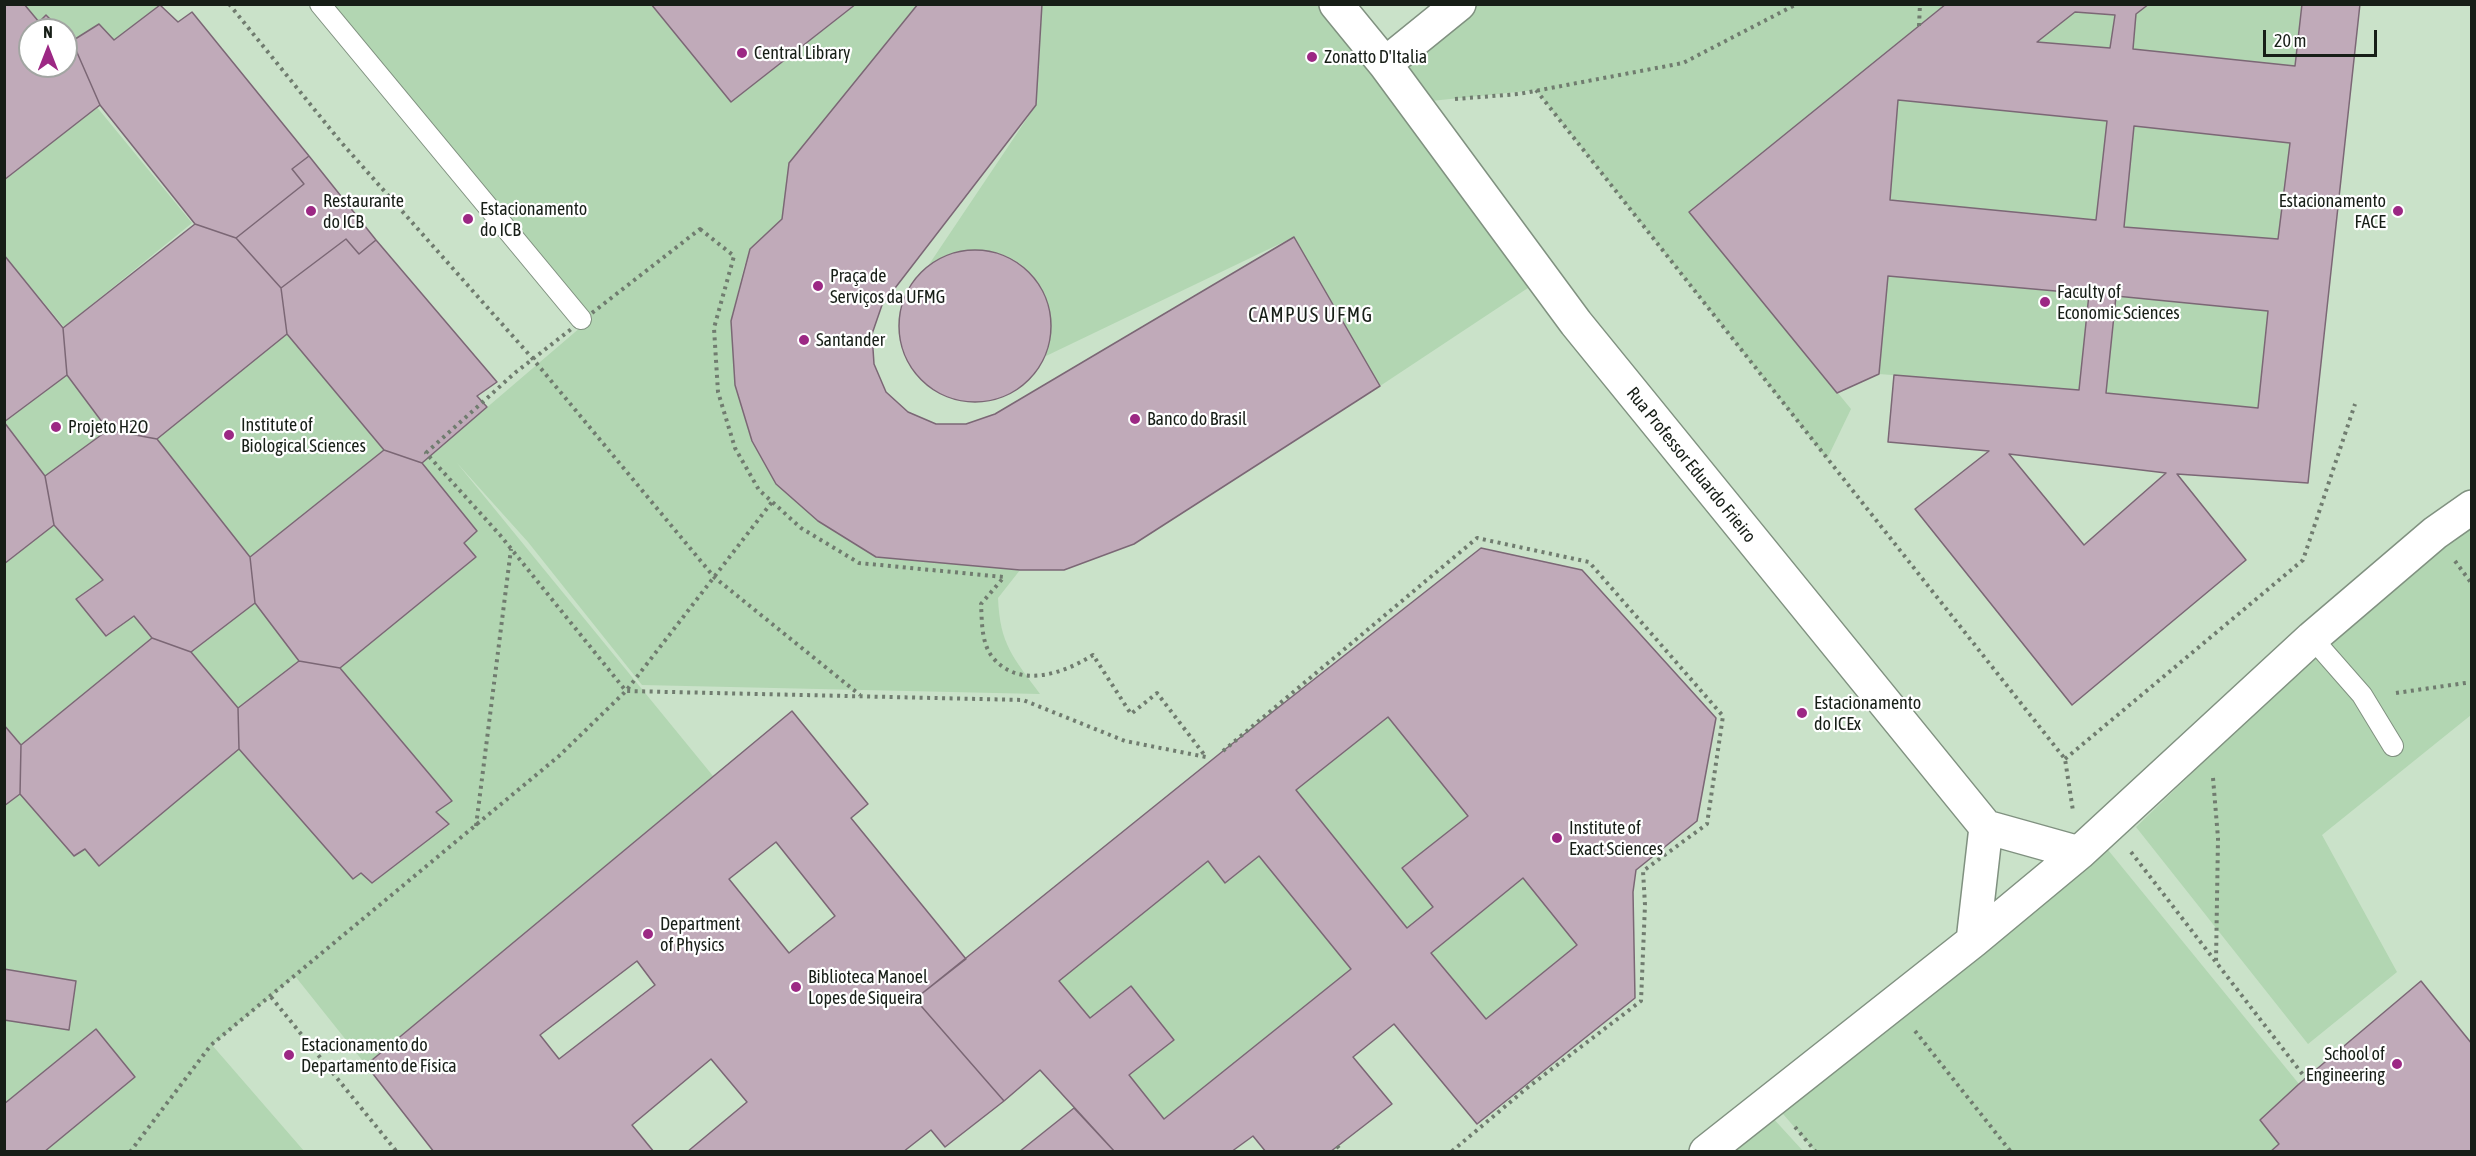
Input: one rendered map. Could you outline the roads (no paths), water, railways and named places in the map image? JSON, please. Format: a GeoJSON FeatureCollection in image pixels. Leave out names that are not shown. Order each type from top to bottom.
{"type":"FeatureCollection","features":[{"type":"Feature","properties":{"kind":"street","name":"Rua Professor Eduardo Frieiro"},"geometry":{"type":"LineString","coordinates":[[1336,4],[1384,64],[1576,323],[1986,827]]}},
{"type":"Feature","properties":{"kind":"street"},"geometry":{"type":"LineString","coordinates":[[1384,64],[1459,4]]}},
{"type":"Feature","properties":{"kind":"street"},"geometry":{"type":"LineString","coordinates":[[1706,1152],[1973,941],[2079,853],[2312,638],[2435,533],[2467,512]]}},
{"type":"Feature","properties":{"kind":"street"},"geometry":{"type":"LineString","coordinates":[[1973,941],[1986,827],[2079,853]]}},
{"type":"Feature","properties":{"kind":"lane"},"geometry":{"type":"LineString","coordinates":[[320,4],[581,319]]}},
{"type":"Feature","properties":{"kind":"lane"},"geometry":{"type":"LineString","coordinates":[[2312,638],[2362,695],[2393,746]]}},
{"type":"Feature","properties":{"kind":"place","name":"Central Library"},"geometry":{"type":"Point","coordinates":[742,53]}},
{"type":"Feature","properties":{"kind":"place","name":"Zonatto D'Italia"},"geometry":{"type":"Point","coordinates":[1312,57]}},
{"type":"Feature","properties":{"kind":"place","name":"Restaurante do ICB"},"geometry":{"type":"Point","coordinates":[311,211]}},
{"type":"Feature","properties":{"kind":"place","name":"Estacionamento FACE"},"geometry":{"type":"Point","coordinates":[2398,211]}},
{"type":"Feature","properties":{"kind":"place","name":"Estacionamento do ICB"},"geometry":{"type":"Point","coordinates":[468,219]}},
{"type":"Feature","properties":{"kind":"place","name":"Praça de Serviços da UFMG"},"geometry":{"type":"Point","coordinates":[818,286]}},
{"type":"Feature","properties":{"kind":"place","name":"Faculty of Economic Sciences"},"geometry":{"type":"Point","coordinates":[2045,302]}},
{"type":"Feature","properties":{"kind":"place","name":"Santander"},"geometry":{"type":"Point","coordinates":[804,340]}},
{"type":"Feature","properties":{"kind":"place","name":"Banco do Brasil"},"geometry":{"type":"Point","coordinates":[1135,419]}},
{"type":"Feature","properties":{"kind":"place","name":"Projeto H2O"},"geometry":{"type":"Point","coordinates":[56,427]}},
{"type":"Feature","properties":{"kind":"place","name":"Institute of Biological Sciences"},"geometry":{"type":"Point","coordinates":[229,435]}},
{"type":"Feature","properties":{"kind":"place","name":"Estacionamento do ICEx"},"geometry":{"type":"Point","coordinates":[1802,713]}},
{"type":"Feature","properties":{"kind":"place","name":"Institute of Exact Sciences"},"geometry":{"type":"Point","coordinates":[1557,838]}},
{"type":"Feature","properties":{"kind":"place","name":"Department of Physics"},"geometry":{"type":"Point","coordinates":[648,934]}},
{"type":"Feature","properties":{"kind":"place","name":"Biblioteca Manoel Lopes de Siqueira"},"geometry":{"type":"Point","coordinates":[796,987]}},
{"type":"Feature","properties":{"kind":"place","name":"Estacionamento do Departamento de Física"},"geometry":{"type":"Point","coordinates":[289,1055]}},
{"type":"Feature","properties":{"kind":"place","name":"School of Engineering"},"geometry":{"type":"Point","coordinates":[2397,1064]}},
{"type":"Feature","properties":{"kind":"district","name":"CAMPUS UFMG"},"geometry":{"type":"Point","coordinates":[1311,316]}}]}
